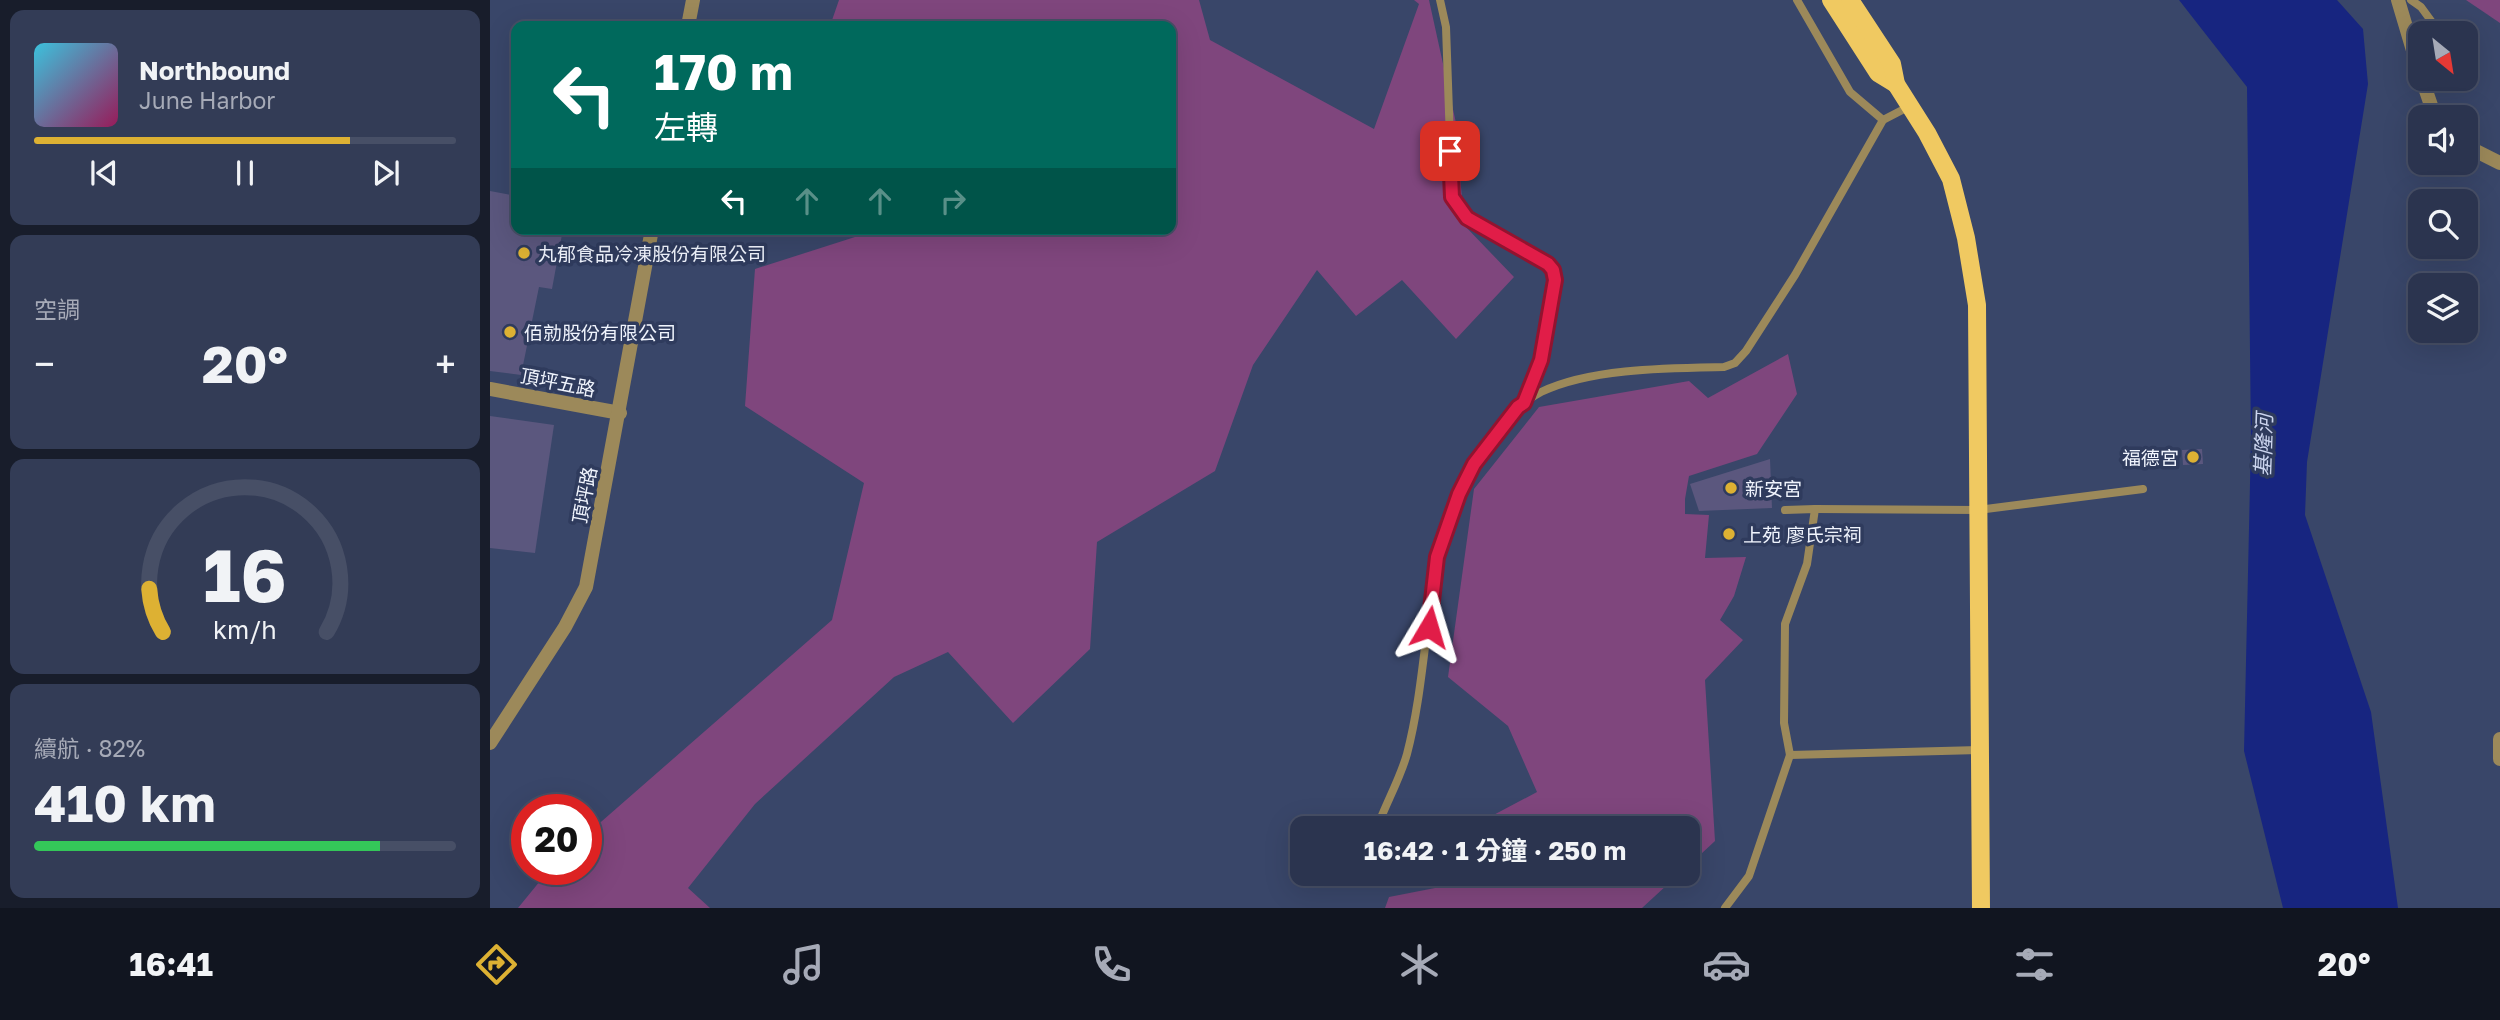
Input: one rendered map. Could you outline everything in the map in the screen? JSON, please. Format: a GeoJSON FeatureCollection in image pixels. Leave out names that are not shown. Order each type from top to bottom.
{"type":"FeatureCollection","features":[{"type":"Feature","properties":{"kind":"main road"},"geometry":{"type":"LineString","coordinates":[[1830,0],[1878,73],[1896,84]]}},
{"type":"Feature","properties":{"kind":"main road"},"geometry":{"type":"LineString","coordinates":[[1850,0],[1892,64],[1896,84],[1951,179],[1966,237],[1977,305],[1980,908]]}},
{"type":"Feature","properties":{"kind":"street"},"geometry":{"type":"LineString","coordinates":[[689,21],[693,0]]}},
{"type":"Feature","properties":{"kind":"street"},"geometry":{"type":"LineString","coordinates":[[2398,0],[2408,33]]}},
{"type":"Feature","properties":{"kind":"street"},"geometry":{"type":"LineString","coordinates":[[2478,152],[2500,163]]}},
{"type":"Feature","properties":{"kind":"street","name":"頂坪路"},"geometry":{"type":"LineString","coordinates":[[490,743],[565,627],[586,587],[651,235]]}},
{"type":"Feature","properties":{"kind":"street","name":"頂坪五路"},"geometry":{"type":"LineString","coordinates":[[490,389],[620,413]]}},
{"type":"Feature","properties":{"kind":"street"},"geometry":{"type":"LineString","coordinates":[[2500,739],[2500,759]]}},
{"type":"Feature","properties":{"kind":"lane"},"geometry":{"type":"LineString","coordinates":[[1440,0],[1446,27],[1452,197],[1467,218],[1548,264],[1553,270],[1555,280],[1541,360],[1524,403]]}},
{"type":"Feature","properties":{"kind":"lane"},"geometry":{"type":"LineString","coordinates":[[1797,0],[1850,92],[1883,120]]}},
{"type":"Feature","properties":{"kind":"lane"},"geometry":{"type":"LineString","coordinates":[[2411,0],[2421,7],[2431,21]]}},
{"type":"Feature","properties":{"kind":"lane"},"geometry":{"type":"LineString","coordinates":[[1382,816],[1406,755],[1429,627],[1437,557],[1459,494],[1474,464],[1518,407],[1542,392],[1576,380],[1623,373],[1724,367],[1735,363],[1746,351],[1795,275],[1883,120],[1914,111]]}},
{"type":"Feature","properties":{"kind":"lane"},"geometry":{"type":"LineString","coordinates":[[1785,510],[1978,510],[2143,489]]}},
{"type":"Feature","properties":{"kind":"lane"},"geometry":{"type":"LineString","coordinates":[[1725,908],[1749,876],[1790,755],[1784,723],[1785,624],[1807,564],[1815,509]]}},
{"type":"Feature","properties":{"kind":"lane"},"geometry":{"type":"LineString","coordinates":[[1790,755],[1979,750]]}},
{"type":"Feature","properties":{"kind":"shaded area"},"geometry":{"type":"Polygon","coordinates":[[[839,0],[1199,0],[1210,40],[1374,129],[1419,4],[1414,0],[1429,0],[1456,123],[1464,225],[1514,277],[1456,339],[1402,280],[1356,316],[1317,270],[1253,365],[1215,471],[1097,542],[1090,649],[1013,723],[948,652],[894,677],[755,804],[688,888],[710,908],[518,908],[537,885],[602,885],[602,821],[832,620],[864,483],[745,406],[755,269],[855,237],[854,235],[1176,235],[1176,21],[832,21],[839,0]]]}},
{"type":"Feature","properties":{"kind":"shaded area"},"geometry":{"type":"Polygon","coordinates":[[[2466,0],[2500,0],[2500,23],[2466,0]]]}},
{"type":"Feature","properties":{"kind":"shaded area"},"geometry":{"type":"Polygon","coordinates":[[[1788,354],[1797,394],[1757,454],[1689,476],[1685,499],[1685,514],[1709,515],[1705,558],[1746,557],[1734,596],[1720,620],[1743,640],[1705,680],[1715,841],[1700,855],[1700,816],[1492,816],[1537,792],[1508,726],[1448,677],[1474,489],[1539,407],[1689,381],[1708,398],[1788,354]]]}},
{"type":"Feature","properties":{"kind":"shaded area"},"geometry":{"type":"Polygon","coordinates":[[[1666,886],[1642,908],[1385,908],[1389,897],[1435,888],[1666,886]]]}},
{"type":"Feature","properties":{"kind":"water","name":"基隆河"},"geometry":{"type":"Polygon","coordinates":[[[2179,0],[2337,0],[2363,29],[2368,84],[2307,462],[2305,515],[2371,712],[2398,908],[2283,908],[2244,751],[2251,439],[2247,87],[2179,0]]]}},
{"type":"Feature","properties":{"kind":"building"},"geometry":{"type":"Polygon","coordinates":[[[490,191],[511,195],[511,235],[562,235],[552,289],[539,287],[521,375],[490,371],[490,191]]]}},
{"type":"Feature","properties":{"kind":"building"},"geometry":{"type":"Polygon","coordinates":[[[490,416],[554,425],[535,553],[490,548],[490,416]]]}},
{"type":"Feature","properties":{"kind":"building","name":"福德宮"},"geometry":{"type":"Polygon","coordinates":[[[2202,449],[2203,464],[2183,465],[2182,450],[2202,449]]]}},
{"type":"Feature","properties":{"kind":"building","name":"新安宮"},"geometry":{"type":"Polygon","coordinates":[[[1770,459],[1772,508],[1699,511],[1690,484],[1770,459]]]}},
{"type":"Feature","properties":{"kind":"place","name":"丸郁食品冷凍股份有限公司"},"geometry":{"type":"Point","coordinates":[524,253]}},
{"type":"Feature","properties":{"kind":"place","name":"佰勍股份有限公司"},"geometry":{"type":"Point","coordinates":[510,332]}},
{"type":"Feature","properties":{"kind":"place","name":"福德宮"},"geometry":{"type":"Point","coordinates":[2193,457]}},
{"type":"Feature","properties":{"kind":"place","name":"新安宮"},"geometry":{"type":"Point","coordinates":[1731,488]}},
{"type":"Feature","properties":{"kind":"place","name":"上苑 廖氏宗祠"},"geometry":{"type":"Point","coordinates":[1729,534]}},
{"type":"Feature","properties":{"kind":"route"},"geometry":{"type":"LineString","coordinates":[[1429,627],[1437,557],[1459,494],[1474,464],[1518,407],[1524,403],[1541,360],[1555,280],[1553,270],[1548,264],[1467,218],[1452,197],[1450,151]]}}]}
